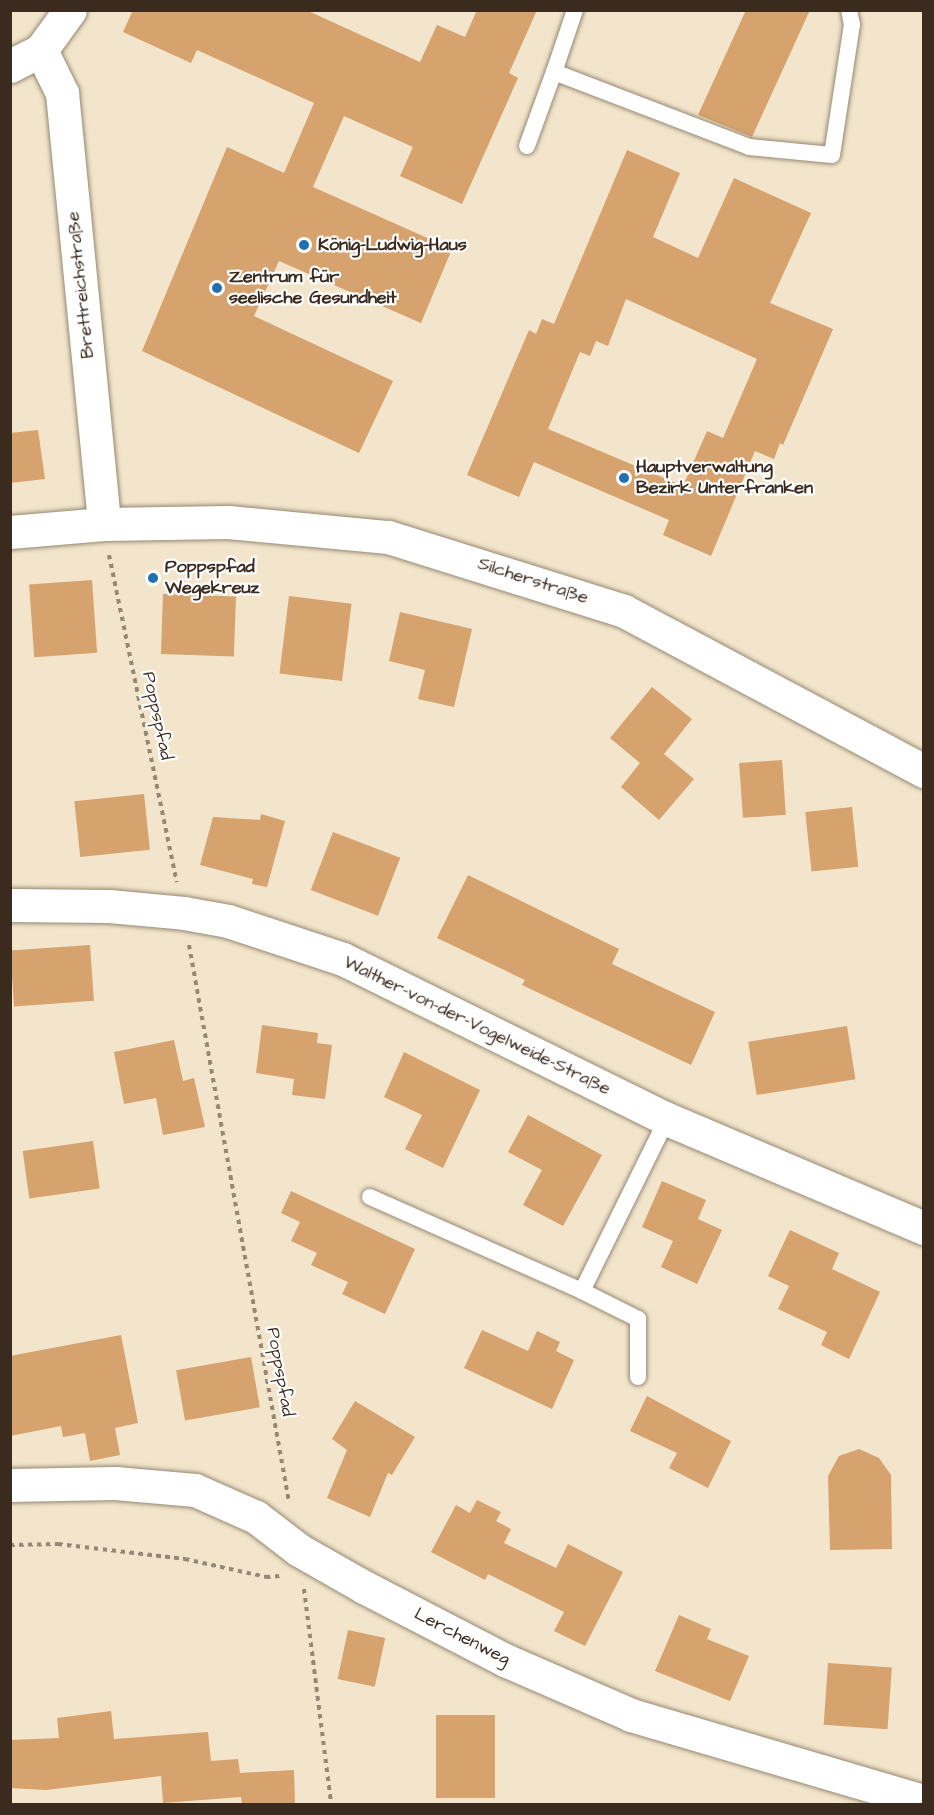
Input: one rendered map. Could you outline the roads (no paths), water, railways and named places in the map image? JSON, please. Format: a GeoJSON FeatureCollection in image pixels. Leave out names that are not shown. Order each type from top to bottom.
{"type":"FeatureCollection","features":[{"type":"Feature","properties":{"kind":"street"},"geometry":{"type":"LineString","coordinates":[[10,66],[40,50],[69,12]]}},
{"type":"Feature","properties":{"kind":"street","name":"Brettreichstraße"},"geometry":{"type":"LineString","coordinates":[[40,50],[62,93],[104,524]]}},
{"type":"Feature","properties":{"kind":"street","name":"Silcherstraße"},"geometry":{"type":"LineString","coordinates":[[10,532],[104,524],[228,522],[388,537],[503,570],[624,611],[924,771]]}},
{"type":"Feature","properties":{"kind":"street","name":"Walther-von-der-Vogelweide-Straße"},"geometry":{"type":"LineString","coordinates":[[10,905],[109,906],[184,913],[228,921],[343,959],[667,1119],[924,1228]]}},
{"type":"Feature","properties":{"kind":"street","name":"Lerchenweg"},"geometry":{"type":"LineString","coordinates":[[10,1485],[115,1483],[195,1490],[256,1517],[300,1563],[507,1661],[631,1715],[924,1802]]}},
{"type":"Feature","properties":{"kind":"lane"},"geometry":{"type":"LineString","coordinates":[[527,147],[575,10]]}},
{"type":"Feature","properties":{"kind":"lane"},"geometry":{"type":"LineString","coordinates":[[554,72],[749,147],[832,155],[852,25],[849,10]]}},
{"type":"Feature","properties":{"kind":"lane"},"geometry":{"type":"LineString","coordinates":[[582,1291],[667,1119]]}},
{"type":"Feature","properties":{"kind":"lane"},"geometry":{"type":"LineString","coordinates":[[370,1197],[582,1291],[638,1319],[638,1377]]}},
{"type":"Feature","properties":{"kind":"place","name":"König-Ludwig-Haus"},"geometry":{"type":"Point","coordinates":[304,245]}},
{"type":"Feature","properties":{"kind":"place","name":"Zentrum für seelische Gesundheit"},"geometry":{"type":"Point","coordinates":[217,288]}},
{"type":"Feature","properties":{"kind":"place","name":"Hauptverwaltung Bezirk Unterfranken"},"geometry":{"type":"Point","coordinates":[624,478]}},
{"type":"Feature","properties":{"kind":"place","name":"Poppspfad Wegekreuz"},"geometry":{"type":"Point","coordinates":[153,578]}}]}
